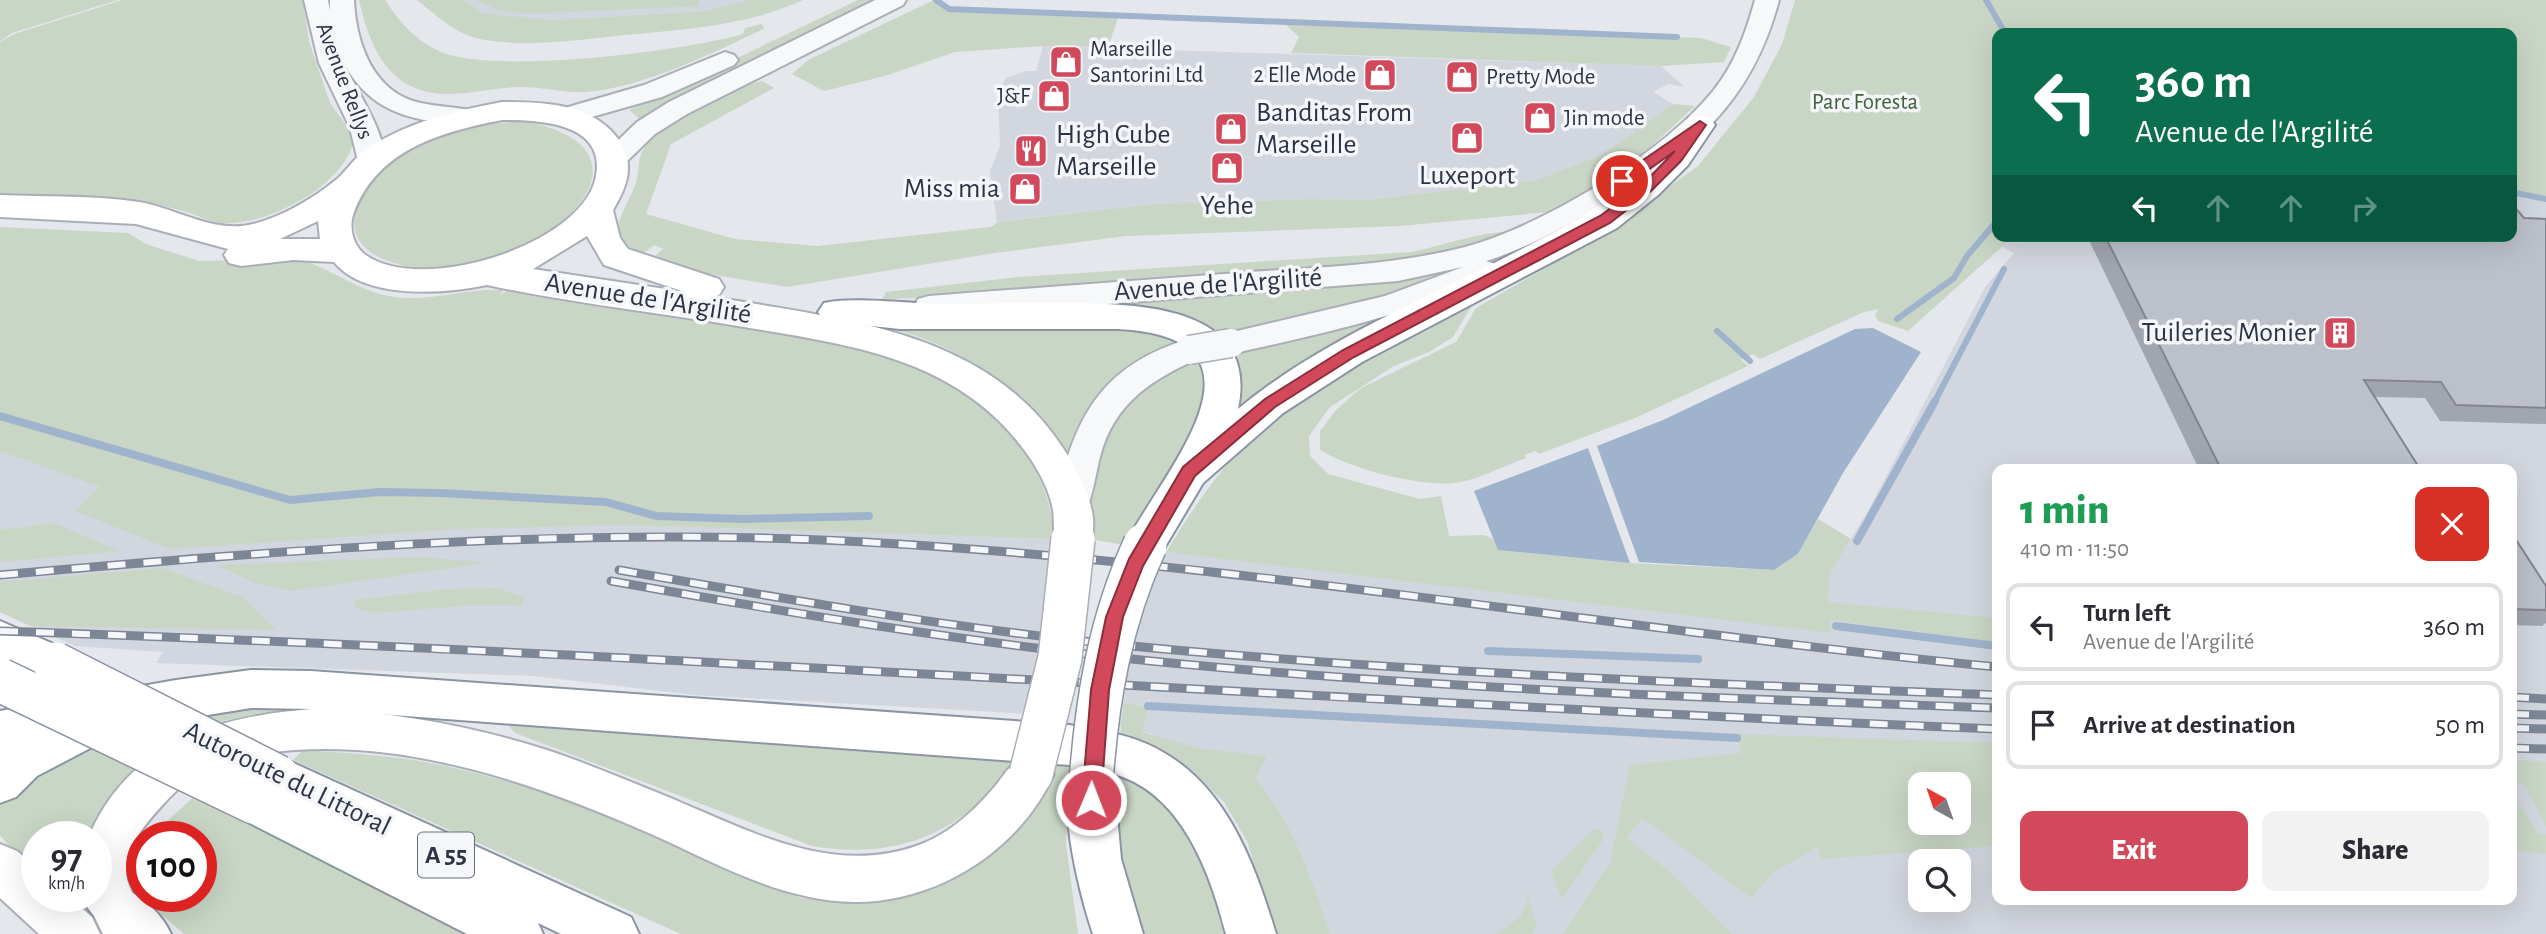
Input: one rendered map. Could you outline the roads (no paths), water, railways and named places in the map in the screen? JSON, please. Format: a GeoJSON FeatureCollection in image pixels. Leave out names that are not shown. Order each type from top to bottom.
{"type":"FeatureCollection","features":[{"type":"Feature","properties":{"kind":"main road"},"geometry":{"type":"LineString","coordinates":[[0,206],[158,216],[227,238],[257,234],[299,218],[359,174],[420,133],[466,117],[513,111],[567,116],[589,126],[605,141],[613,159],[613,175],[607,192],[596,209],[569,235],[532,257],[488,273],[451,281],[415,282],[383,277],[358,267],[341,251],[333,231],[336,209],[359,174]]}},
{"type":"Feature","properties":{"kind":"main road"},"geometry":{"type":"LineString","coordinates":[[1189,472],[1270,403],[1349,353],[1605,220],[1647,188],[1677,158],[1700,125]]}},
{"type":"Feature","properties":{"kind":"main road","name":"Avenue de l'Argilité"},"geometry":{"type":"LineString","coordinates":[[596,209],[604,239],[616,257],[694,284],[836,312]]}},
{"type":"Feature","properties":{"kind":"main road"},"geometry":{"type":"LineString","coordinates":[[0,217],[82,219],[132,224],[201,253],[247,255],[312,249],[341,251]]}},
{"type":"Feature","properties":{"kind":"main road","name":"Avenue de l'Argilité"},"geometry":{"type":"LineString","coordinates":[[488,273],[823,328],[905,347],[965,376],[1002,401],[1050,459],[1072,522]]}},
{"type":"Feature","properties":{"kind":"main road"},"geometry":{"type":"LineString","coordinates":[[836,312],[876,317],[1040,313],[1126,317],[1165,323],[1192,333],[1212,351],[1225,375],[1224,398],[1215,428],[1145,545],[1126,583],[1115,617],[1100,690],[1091,782],[1092,838],[1104,896],[1118,934]]}},
{"type":"Feature","properties":{"kind":"main road"},"geometry":{"type":"LineString","coordinates":[[116,927],[102,880],[105,854],[130,808],[148,787],[195,752],[244,734],[276,728],[358,732],[432,740],[533,767],[781,868],[819,879],[859,880],[891,875],[949,856],[1001,817],[1031,774],[1048,721],[1071,581],[1072,522]]}},
{"type":"Feature","properties":{"kind":"main road","name":"Autoroute du Littoral"},"geometry":{"type":"LineString","coordinates":[[0,639],[518,934]]}},
{"type":"Feature","properties":{"kind":"main road","name":"Autoroute du Littoral"},"geometry":{"type":"LineString","coordinates":[[0,680],[614,934]]}},
{"type":"Feature","properties":{"kind":"main road"},"geometry":{"type":"LineString","coordinates":[[0,731],[176,699],[251,689],[310,690],[1069,745],[1130,758],[1183,792],[1205,818],[1235,875],[1251,934]]}},
{"type":"Feature","properties":{"kind":"main road"},"geometry":{"type":"LineString","coordinates":[[0,782],[21,761],[42,748],[121,710]]}},
{"type":"Feature","properties":{"kind":"main road"},"geometry":{"type":"LineString","coordinates":[[0,867],[116,927]]}},
{"type":"Feature","properties":{"kind":"street","name":"Avenue Rellys"},"geometry":{"type":"LineString","coordinates":[[316,0],[322,38],[346,98],[369,136],[359,174]]}},
{"type":"Feature","properties":{"kind":"street","name":"Avenue Rellys"},"geometry":{"type":"LineString","coordinates":[[342,0],[349,48],[365,79],[396,104],[466,117]]}},
{"type":"Feature","properties":{"kind":"street"},"geometry":{"type":"LineString","coordinates":[[567,116],[653,92],[850,0]]}},
{"type":"Feature","properties":{"kind":"street"},"geometry":{"type":"LineString","coordinates":[[613,159],[646,128],[678,108],[894,0]]}},
{"type":"Feature","properties":{"kind":"street","name":"Avenue de l'Argilité"},"geometry":{"type":"LineString","coordinates":[[836,312],[1398,271],[1456,259],[1507,243],[1544,226],[1642,170],[1700,125],[1739,71],[1759,30],[1767,0]]}},
{"type":"Feature","properties":{"kind":"street"},"geometry":{"type":"LineString","coordinates":[[1072,522],[1081,459],[1094,422],[1118,390],[1150,365],[1189,350],[1340,319],[1478,272],[1577,217],[1642,170]]}},
{"type":"Feature","properties":{"kind":"water"},"geometry":{"type":"Polygon","coordinates":[[[1873,328],[1921,352],[1843,473],[1798,554],[1774,570],[1639,562],[1597,446],[1663,420],[1855,329],[1873,328]]]}},
{"type":"Feature","properties":{"kind":"water"},"geometry":{"type":"Polygon","coordinates":[[[1588,448],[1630,563],[1498,550],[1474,491],[1588,448]]]}},
{"type":"Feature","properties":{"kind":"waterway"},"geometry":{"type":"LineString","coordinates":[[936,0],[949,9],[1677,37]]}},
{"type":"Feature","properties":{"kind":"waterway"},"geometry":{"type":"LineString","coordinates":[[1986,0],[2002,28]]}},
{"type":"Feature","properties":{"kind":"waterway"},"geometry":{"type":"LineString","coordinates":[[2517,193],[2546,199]]}},
{"type":"Feature","properties":{"kind":"waterway"},"geometry":{"type":"LineString","coordinates":[[1897,319],[1954,278],[1967,256],[1992,227]]}},
{"type":"Feature","properties":{"kind":"waterway"},"geometry":{"type":"LineString","coordinates":[[1934,403],[2004,269]]}},
{"type":"Feature","properties":{"kind":"waterway"},"geometry":{"type":"LineString","coordinates":[[1717,331],[1750,361]]}},
{"type":"Feature","properties":{"kind":"waterway"},"geometry":{"type":"LineString","coordinates":[[1857,541],[1935,401]]}},
{"type":"Feature","properties":{"kind":"waterway"},"geometry":{"type":"LineString","coordinates":[[0,416],[290,500],[380,492],[440,493],[606,502],[656,516],[744,519],[869,516]]}},
{"type":"Feature","properties":{"kind":"waterway"},"geometry":{"type":"LineString","coordinates":[[1836,626],[1992,645]]}},
{"type":"Feature","properties":{"kind":"waterway"},"geometry":{"type":"LineString","coordinates":[[1488,651],[1698,659]]}},
{"type":"Feature","properties":{"kind":"waterway"},"geometry":{"type":"LineString","coordinates":[[1148,706],[1737,738]]}},
{"type":"Feature","properties":{"kind":"railway"},"geometry":{"type":"LineString","coordinates":[[0,575],[432,543],[649,537],[865,542],[1149,565],[1992,666]]}},
{"type":"Feature","properties":{"kind":"railway"},"geometry":{"type":"LineString","coordinates":[[619,570],[919,620],[1101,643],[1325,662],[1549,676],[1992,695]]}},
{"type":"Feature","properties":{"kind":"railway"},"geometry":{"type":"LineString","coordinates":[[611,581],[880,626],[1015,645],[1256,671],[1468,686],[1992,708]]}},
{"type":"Feature","properties":{"kind":"railway"},"geometry":{"type":"LineString","coordinates":[[0,631],[499,652],[1992,729]]}},
{"type":"Feature","properties":{"kind":"railway"},"geometry":{"type":"LineString","coordinates":[[2517,697],[2546,699]]}},
{"type":"Feature","properties":{"kind":"railway"},"geometry":{"type":"LineString","coordinates":[[2517,714],[2546,715]]}},
{"type":"Feature","properties":{"kind":"railway"},"geometry":{"type":"LineString","coordinates":[[2517,728],[2546,729]]}},
{"type":"Feature","properties":{"kind":"railway"},"geometry":{"type":"LineString","coordinates":[[2517,748],[2546,749]]}},
{"type":"Feature","properties":{"kind":"place","name":"Marseille Santorini Ltd"},"geometry":{"type":"Point","coordinates":[1066,62]}},
{"type":"Feature","properties":{"kind":"place","name":"2 Elle Mode"},"geometry":{"type":"Point","coordinates":[1380,75]}},
{"type":"Feature","properties":{"kind":"place","name":"Pretty Mode"},"geometry":{"type":"Point","coordinates":[1462,77]}},
{"type":"Feature","properties":{"kind":"place","name":"J&F"},"geometry":{"type":"Point","coordinates":[1054,96]}},
{"type":"Feature","properties":{"kind":"place","name":"Jin mode"},"geometry":{"type":"Point","coordinates":[1540,118]}},
{"type":"Feature","properties":{"kind":"place","name":"Banditas From Marseille"},"geometry":{"type":"Point","coordinates":[1231,129]}},
{"type":"Feature","properties":{"kind":"place","name":"Luxeport"},"geometry":{"type":"Point","coordinates":[1467,138]}},
{"type":"Feature","properties":{"kind":"place","name":"High Cube Marseille"},"geometry":{"type":"Point","coordinates":[1031,151]}},
{"type":"Feature","properties":{"kind":"place","name":"Yehe"},"geometry":{"type":"Point","coordinates":[1227,168]}},
{"type":"Feature","properties":{"kind":"place","name":"Miss mia"},"geometry":{"type":"Point","coordinates":[1025,189]}},
{"type":"Feature","properties":{"kind":"place","name":"Tuileries Monier"},"geometry":{"type":"Point","coordinates":[2340,333]}},
{"type":"Feature","properties":{"kind":"park label","name":"Parc Foresta"},"geometry":{"type":"Point","coordinates":[1865,102]}}]}
